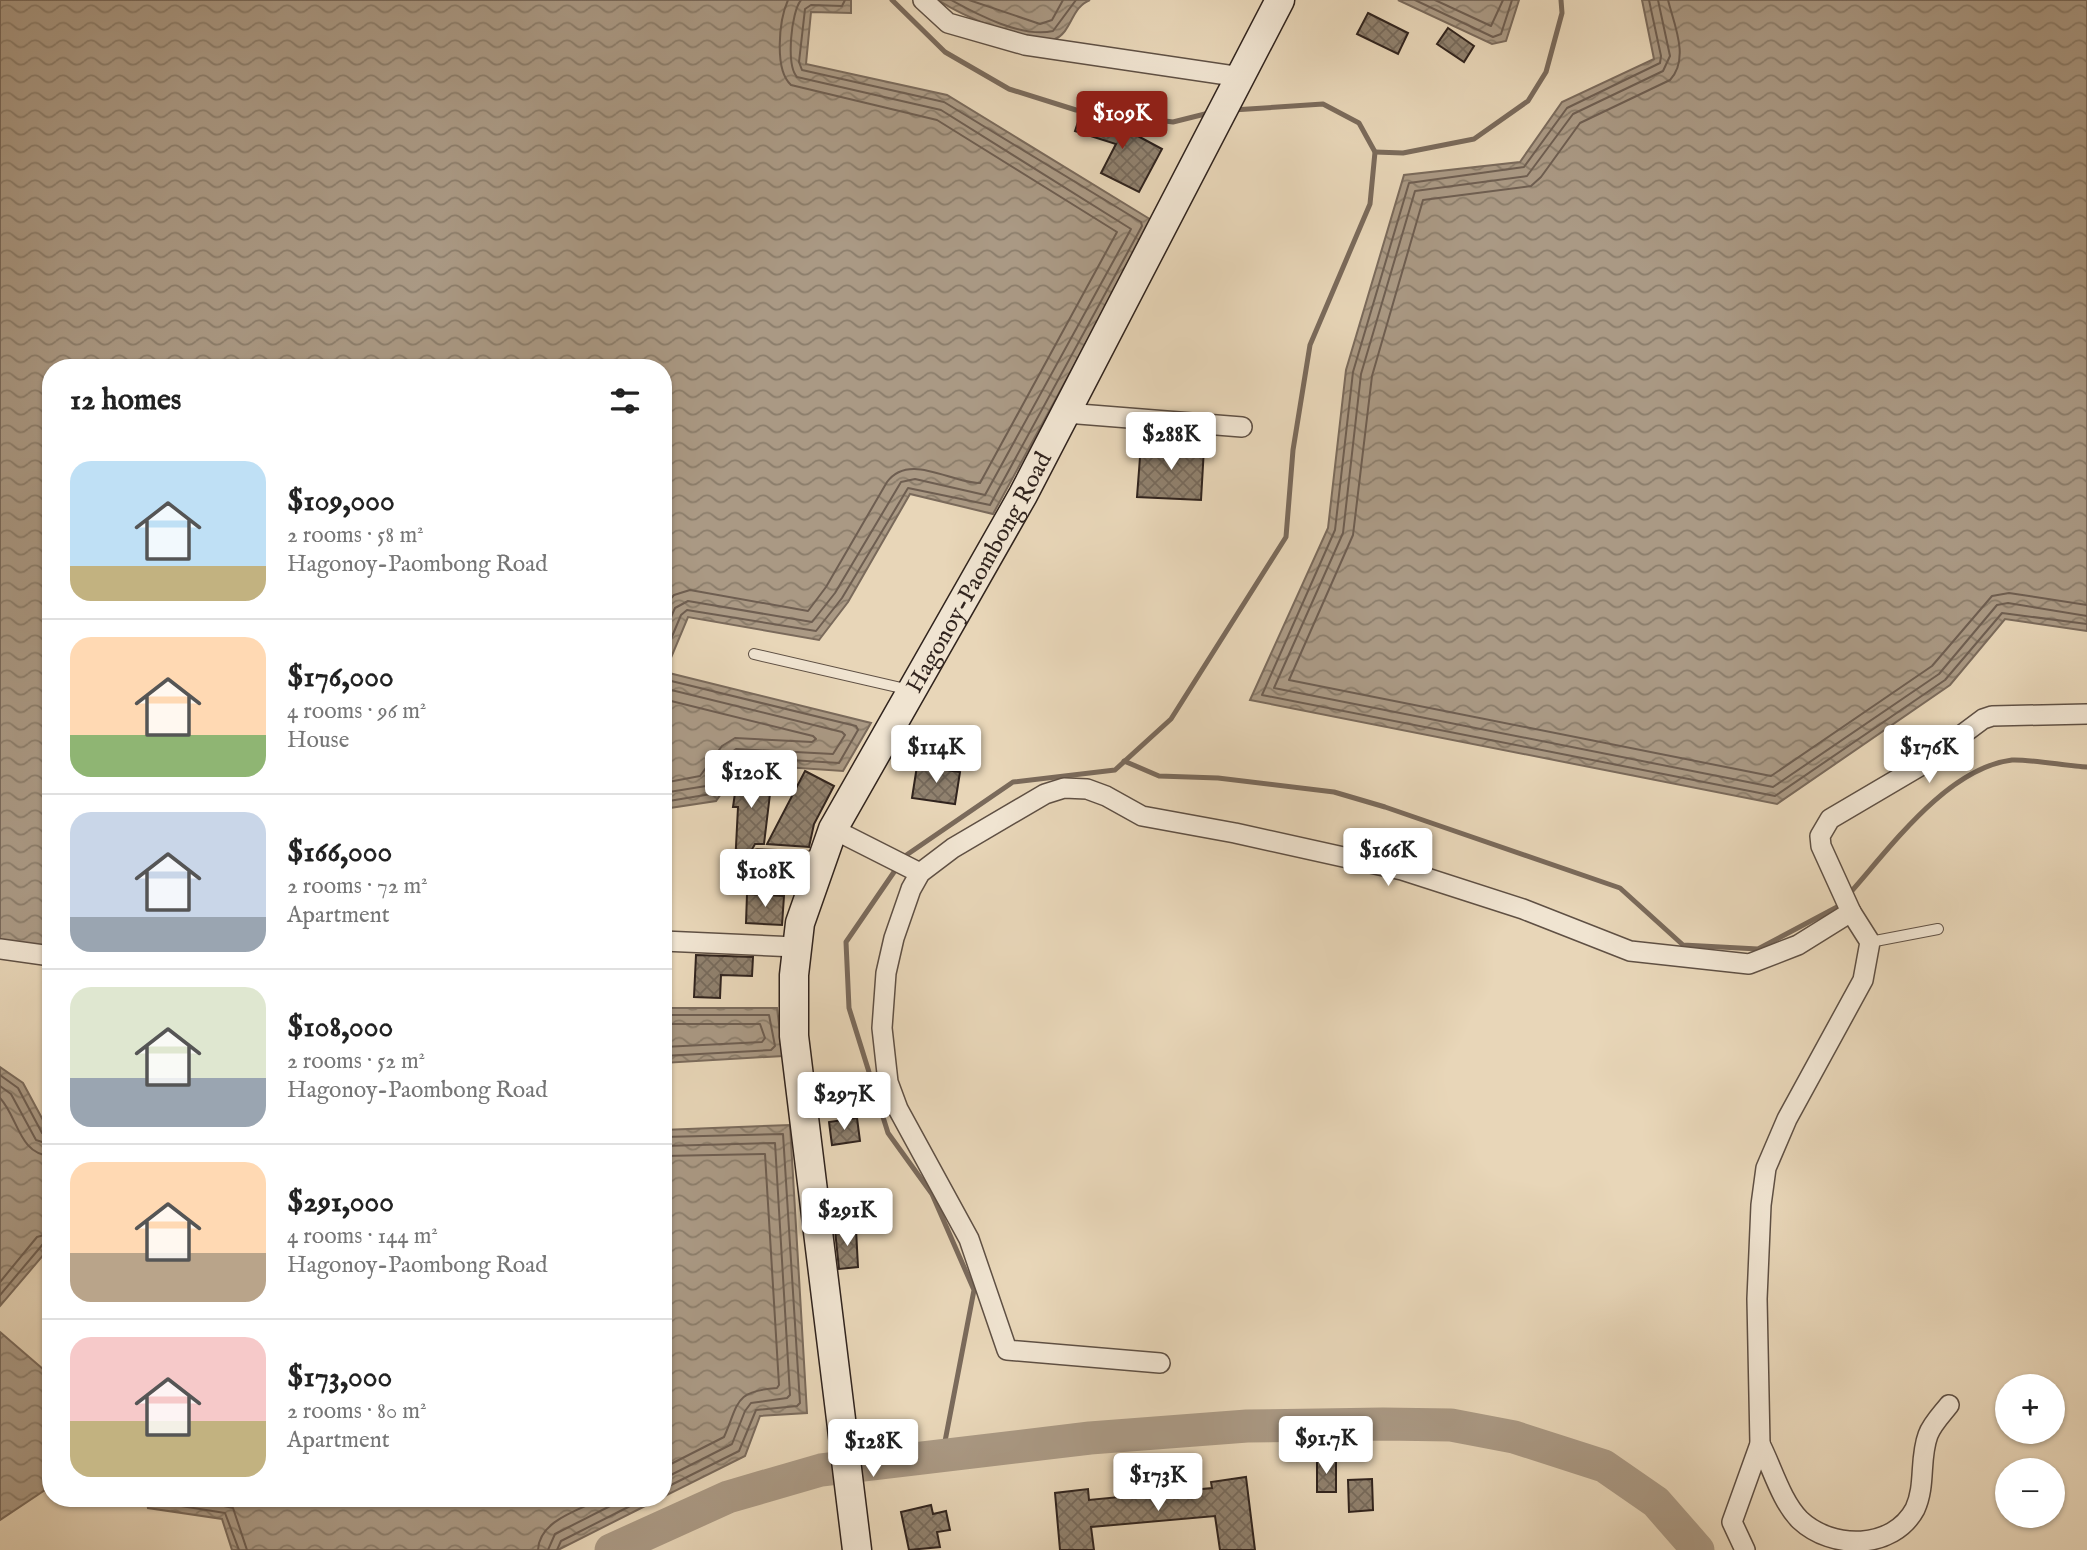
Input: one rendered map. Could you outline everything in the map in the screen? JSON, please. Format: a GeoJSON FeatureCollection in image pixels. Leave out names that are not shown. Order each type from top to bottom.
{"type":"FeatureCollection","features":[{"type":"Feature","properties":{"kind":"main road","name":"Hagonoy-Paombong Road"},"geometry":{"type":"LineString","coordinates":[[856,1543],[794,1036],[796,947],[800,923],[833,829],[1066,413],[1280,0]]}},
{"type":"Feature","properties":{"kind":"street"},"geometry":{"type":"LineString","coordinates":[[923,0],[948,23],[1025,45],[1237,84]]}},
{"type":"Feature","properties":{"kind":"street"},"geometry":{"type":"LineString","coordinates":[[1066,413],[1242,427]]}},
{"type":"Feature","properties":{"kind":"street"},"geometry":{"type":"LineString","coordinates":[[1745,1550],[1731,1522],[1760,1444],[1757,1298],[1761,1205],[1766,1168],[1787,1119],[1863,980],[1870,942],[1852,912],[1821,846],[1820,836],[1830,819],[1920,766],[1983,719],[1992,716],[2087,714]]}},
{"type":"Feature","properties":{"kind":"street"},"geometry":{"type":"LineString","coordinates":[[912,869],[953,849],[1045,794],[1064,788],[1087,789],[1142,816],[1235,832],[1402,870],[1483,894],[1630,951],[1748,964],[1798,945],[1852,912]]}},
{"type":"Feature","properties":{"kind":"street"},"geometry":{"type":"LineString","coordinates":[[833,829],[912,869]]}},
{"type":"Feature","properties":{"kind":"street"},"geometry":{"type":"LineString","coordinates":[[912,869],[886,973],[882,1028],[888,1082],[898,1109],[969,1239],[992,1301],[1005,1347],[1007,1350],[1160,1363]]}},
{"type":"Feature","properties":{"kind":"street"},"geometry":{"type":"LineString","coordinates":[[672,941],[796,947]]}},
{"type":"Feature","properties":{"kind":"street"},"geometry":{"type":"LineString","coordinates":[[0,949],[42,956]]}},
{"type":"Feature","properties":{"kind":"street"},"geometry":{"type":"LineString","coordinates":[[1760,1444],[1799,1519],[1831,1537],[1863,1544],[1874,1542],[1895,1533],[1914,1512],[1923,1486],[1926,1438],[1949,1405]]}},
{"type":"Feature","properties":{"kind":"lane"},"geometry":{"type":"LineString","coordinates":[[754,654],[911,690]]}},
{"type":"Feature","properties":{"kind":"lane"},"geometry":{"type":"LineString","coordinates":[[757,854],[823,857]]}},
{"type":"Feature","properties":{"kind":"lane"},"geometry":{"type":"LineString","coordinates":[[1870,942],[1938,929]]}},
{"type":"Feature","properties":{"kind":"water"},"geometry":{"type":"Polygon","coordinates":[[[0,0],[851,0],[851,13],[811,12],[806,64],[947,95],[1153,221],[993,514],[910,494],[848,602],[819,640],[688,617],[672,655],[672,359],[42,359],[42,954],[0,949],[0,0]]]}},
{"type":"Feature","properties":{"kind":"water"},"geometry":{"type":"Polygon","coordinates":[[[938,0],[1090,0],[1079,8],[1061,36],[1044,40],[995,28],[938,0]]]}},
{"type":"Feature","properties":{"kind":"water"},"geometry":{"type":"Polygon","coordinates":[[[1398,0],[1519,0],[1506,41],[1492,44],[1398,0]]]}},
{"type":"Feature","properties":{"kind":"water"},"geometry":{"type":"Polygon","coordinates":[[[1642,0],[2087,0],[2087,631],[2005,619],[1950,685],[1777,804],[1250,700],[1328,528],[1346,370],[1404,175],[1520,162],[1562,102],[1654,59],[1642,0]]]}},
{"type":"Feature","properties":{"kind":"water"},"geometry":{"type":"Polygon","coordinates":[[[672,674],[871,723],[843,771],[742,764],[716,801],[672,808],[672,674]]]}},
{"type":"Feature","properties":{"kind":"water"},"geometry":{"type":"Polygon","coordinates":[[[672,1008],[777,1008],[783,1056],[672,1062],[672,1008]]]}},
{"type":"Feature","properties":{"kind":"water"},"geometry":{"type":"Polygon","coordinates":[[[0,1067],[23,1083],[42,1118],[42,1257],[0,1306],[0,1067]]]}},
{"type":"Feature","properties":{"kind":"water"},"geometry":{"type":"Polygon","coordinates":[[[790,1125],[807,1413],[760,1416],[745,1456],[672,1492],[672,1130],[790,1125]]]}},
{"type":"Feature","properties":{"kind":"water"},"geometry":{"type":"Polygon","coordinates":[[[0,1332],[42,1368],[42,1492],[0,1520],[0,1332]]]}},
{"type":"Feature","properties":{"kind":"water"},"geometry":{"type":"Polygon","coordinates":[[[643,1507],[558,1550],[232,1550],[222,1519],[148,1508],[643,1507]]]}},
{"type":"Feature","properties":{"kind":"building"},"geometry":{"type":"Polygon","coordinates":[[[1368,13],[1408,33],[1398,54],[1357,34],[1368,13]]]}},
{"type":"Feature","properties":{"kind":"building"},"geometry":{"type":"Polygon","coordinates":[[[1448,28],[1474,46],[1464,62],[1437,44],[1448,28]]]}},
{"type":"Feature","properties":{"kind":"building"},"geometry":{"type":"Polygon","coordinates":[[[1081,113],[1110,121],[1162,149],[1139,192],[1101,173],[1116,144],[1075,131],[1081,113]]]}},
{"type":"Feature","properties":{"kind":"building"},"geometry":{"type":"Polygon","coordinates":[[[1141,444],[1204,448],[1201,500],[1137,497],[1141,444]]]}},
{"type":"Feature","properties":{"kind":"building"},"geometry":{"type":"Polygon","coordinates":[[[739,765],[773,769],[764,844],[755,844],[750,853],[754,866],[735,866],[738,807],[733,807],[739,765]]]}},
{"type":"Feature","properties":{"kind":"building"},"geometry":{"type":"Polygon","coordinates":[[[917,766],[960,772],[955,804],[912,798],[917,766]]]}},
{"type":"Feature","properties":{"kind":"building"},"geometry":{"type":"Polygon","coordinates":[[[805,771],[834,786],[814,824],[809,847],[767,844],[805,771]]]}},
{"type":"Feature","properties":{"kind":"building"},"geometry":{"type":"Polygon","coordinates":[[[747,894],[784,896],[782,925],[746,923],[747,894]]]}},
{"type":"Feature","properties":{"kind":"building"},"geometry":{"type":"Polygon","coordinates":[[[696,955],[753,957],[752,976],[721,975],[720,998],[694,997],[696,955]]]}},
{"type":"Feature","properties":{"kind":"building"},"geometry":{"type":"Polygon","coordinates":[[[857,1118],[860,1141],[832,1145],[829,1122],[857,1118]]]}},
{"type":"Feature","properties":{"kind":"building"},"geometry":{"type":"Polygon","coordinates":[[[856,1229],[858,1267],[839,1269],[835,1230],[856,1229]]]}},
{"type":"Feature","properties":{"kind":"building"},"geometry":{"type":"Polygon","coordinates":[[[1317,1461],[1336,1461],[1336,1492],[1317,1492],[1317,1461]]]}},
{"type":"Feature","properties":{"kind":"building"},"geometry":{"type":"Polygon","coordinates":[[[1246,1477],[1255,1550],[1220,1550],[1215,1516],[1091,1527],[1094,1550],[1060,1550],[1055,1493],[1088,1489],[1089,1500],[1212,1488],[1211,1482],[1246,1477]]]}},
{"type":"Feature","properties":{"kind":"building"},"geometry":{"type":"Polygon","coordinates":[[[1372,1479],[1373,1510],[1349,1512],[1348,1480],[1372,1479]]]}},
{"type":"Feature","properties":{"kind":"building"},"geometry":{"type":"Polygon","coordinates":[[[931,1505],[933,1514],[946,1511],[950,1530],[937,1532],[940,1547],[909,1550],[901,1512],[931,1505]]]}},
{"type":"Feature","properties":{"kind":"waterway"},"geometry":{"type":"LineString","coordinates":[[892,0],[945,52],[1009,89],[1076,110],[1173,122],[1209,113]]}},
{"type":"Feature","properties":{"kind":"waterway"},"geometry":{"type":"LineString","coordinates":[[1375,152],[1403,153],[1474,139],[1528,101],[1546,72],[1562,13],[1561,0]]}},
{"type":"Feature","properties":{"kind":"waterway"},"geometry":{"type":"LineString","coordinates":[[942,1457],[974,1290],[932,1194],[888,1133],[849,1008],[846,942],[905,856],[1013,782],[1115,770],[1171,719],[1286,537],[1293,450],[1310,345],[1370,204],[1375,152],[1359,123],[1323,104],[1233,110]]}},
{"type":"Feature","properties":{"kind":"waterway"},"geometry":{"type":"LineString","coordinates":[[1849,894],[1901,833],[1943,794],[1965,778],[1988,766],[2012,760],[2087,767]]}},
{"type":"Feature","properties":{"kind":"waterway"},"geometry":{"type":"LineString","coordinates":[[1124,761],[1159,776],[1218,778],[1334,792],[1385,807],[1620,888],[1683,945],[1758,949],[1839,906]]}},
{"type":"Feature","properties":{"kind":"waterway"},"geometry":{"type":"LineString","coordinates":[[611,1550],[728,1497],[821,1470],[1090,1438],[1247,1426],[1383,1424],[1451,1425],[1514,1437],[1604,1466],[1656,1502],[1698,1550]]}}]}
